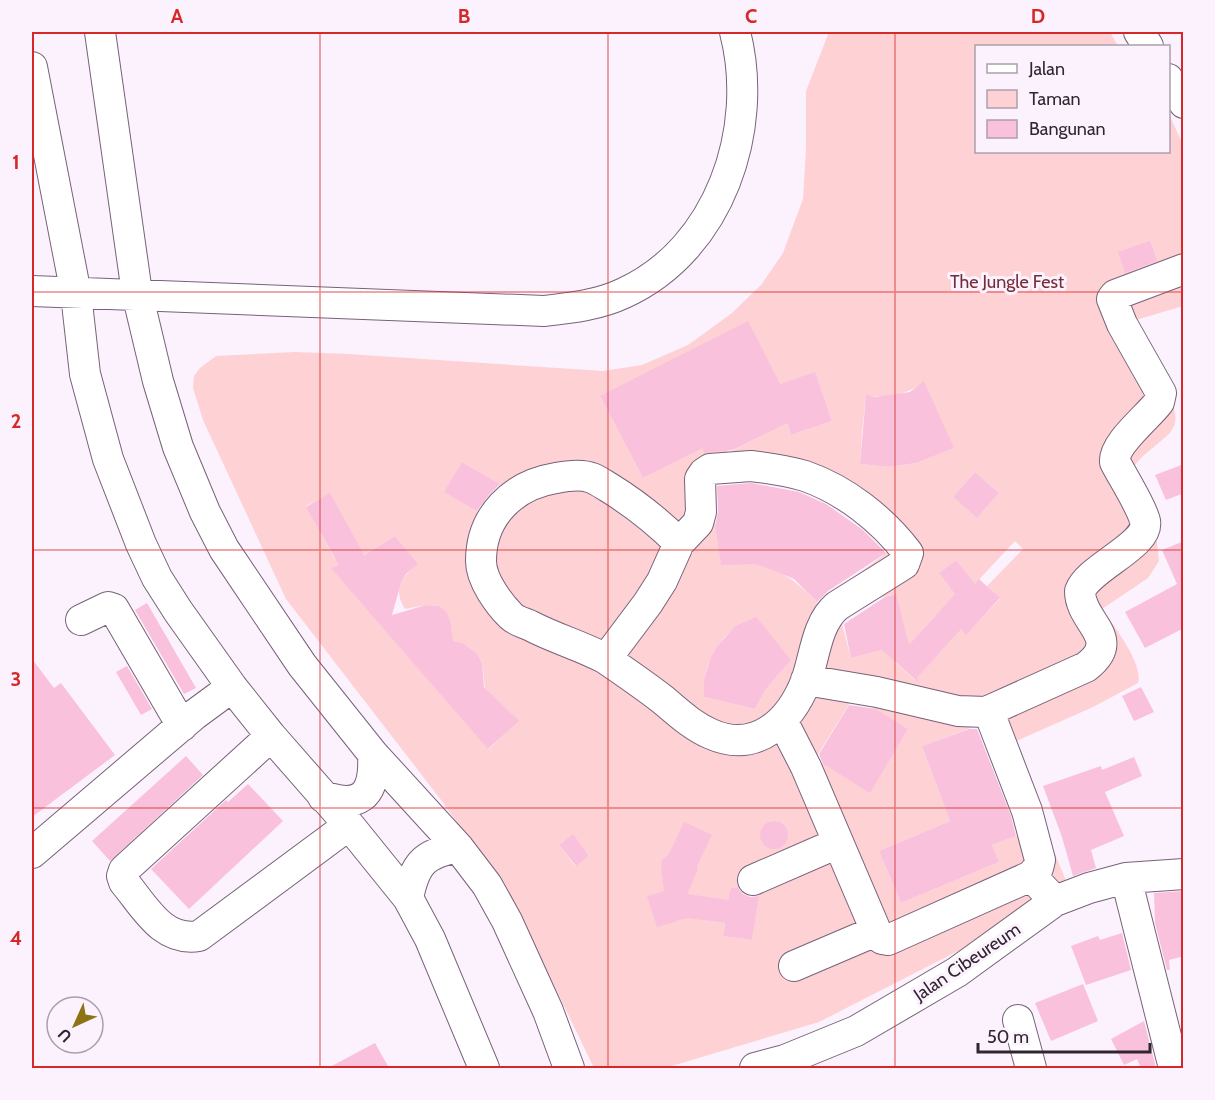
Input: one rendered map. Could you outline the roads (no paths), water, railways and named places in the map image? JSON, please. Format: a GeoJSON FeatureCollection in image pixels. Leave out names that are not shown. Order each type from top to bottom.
{"type":"FeatureCollection","features":[{"type":"Feature","properties":{"kind":"street"},"geometry":{"type":"LineString","coordinates":[[100,32],[137,293],[158,381],[178,447],[205,512],[224,549],[302,665],[373,754],[458,847],[487,885],[507,921],[548,1011],[569,1068]]}},
{"type":"Feature","properties":{"kind":"street"},"geometry":{"type":"LineString","coordinates":[[32,291],[75,294],[137,293],[544,311],[599,303],[624,294],[667,267],[700,229],[721,194],[738,138],[742,106],[742,70],[735,32]]}},
{"type":"Feature","properties":{"kind":"street"},"geometry":{"type":"LineString","coordinates":[[1139,32],[1147,45]]}},
{"type":"Feature","properties":{"kind":"street"},"geometry":{"type":"LineString","coordinates":[[32,67],[75,294],[85,374],[108,459],[141,544],[157,578],[232,687],[408,898],[430,939],[484,1068]]}},
{"type":"Feature","properties":{"kind":"street"},"geometry":{"type":"LineString","coordinates":[[1170,82],[1184,103]]}},
{"type":"Feature","properties":{"kind":"street"},"geometry":{"type":"LineString","coordinates":[[806,680],[877,692],[958,711],[986,712],[1086,667],[1098,657],[1102,643],[1082,602],[1080,591],[1087,579],[1127,549],[1143,531],[1145,520],[1115,462],[1115,456],[1120,445],[1159,402],[1161,393],[1122,324],[1112,299],[1115,295],[1184,269]]}},
{"type":"Feature","properties":{"kind":"street"},"geometry":{"type":"LineString","coordinates":[[606,659],[653,596],[679,543],[698,523],[700,479],[710,469],[751,466],[805,476],[834,489],[864,508],[908,553],[904,564],[830,612],[814,648],[806,680],[783,722],[757,737],[730,740],[710,734],[682,717],[606,659],[513,618],[488,583],[481,563],[485,537],[492,520],[507,499],[522,488],[539,480],[564,476],[591,477],[633,503],[679,543]]}},
{"type":"Feature","properties":{"kind":"street"},"geometry":{"type":"LineString","coordinates":[[81,620],[102,609],[113,608],[182,726]]}},
{"type":"Feature","properties":{"kind":"street"},"geometry":{"type":"LineString","coordinates":[[32,853],[182,726],[232,687]]}},
{"type":"Feature","properties":{"kind":"street"},"geometry":{"type":"LineString","coordinates":[[783,722],[806,767],[876,932],[882,939],[888,940],[1031,876],[1041,864],[1027,811],[992,720],[986,712]]}},
{"type":"Feature","properties":{"kind":"street"},"geometry":{"type":"LineString","coordinates":[[271,736],[124,870],[122,876],[124,882],[160,927],[178,937],[199,936],[349,825]]}},
{"type":"Feature","properties":{"kind":"street"},"geometry":{"type":"LineString","coordinates":[[322,797],[345,801],[356,799],[366,792],[375,775],[373,754]]}},
{"type":"Feature","properties":{"kind":"street"},"geometry":{"type":"LineString","coordinates":[[753,880],[838,843]]}},
{"type":"Feature","properties":{"kind":"street"},"geometry":{"type":"LineString","coordinates":[[408,898],[415,870],[438,852],[458,847]]}},
{"type":"Feature","properties":{"kind":"street","name":"Jalan Cibeureum"},"geometry":{"type":"LineString","coordinates":[[755,1068],[785,1060],[856,1031],[957,972],[1055,901],[1089,888],[1126,878],[1184,874]]}},
{"type":"Feature","properties":{"kind":"street"},"geometry":{"type":"LineString","coordinates":[[1031,876],[1055,901]]}},
{"type":"Feature","properties":{"kind":"street"},"geometry":{"type":"LineString","coordinates":[[1126,878],[1174,1068]]}},
{"type":"Feature","properties":{"kind":"street"},"geometry":{"type":"LineString","coordinates":[[794,966],[876,932]]}},
{"type":"Feature","properties":{"kind":"street"},"geometry":{"type":"LineString","coordinates":[[1018,1020],[1031,1068]]}},
{"type":"Feature","properties":{"kind":"park label","name":"The Jungle Fest"},"geometry":{"type":"Point","coordinates":[1007,282]}}]}
